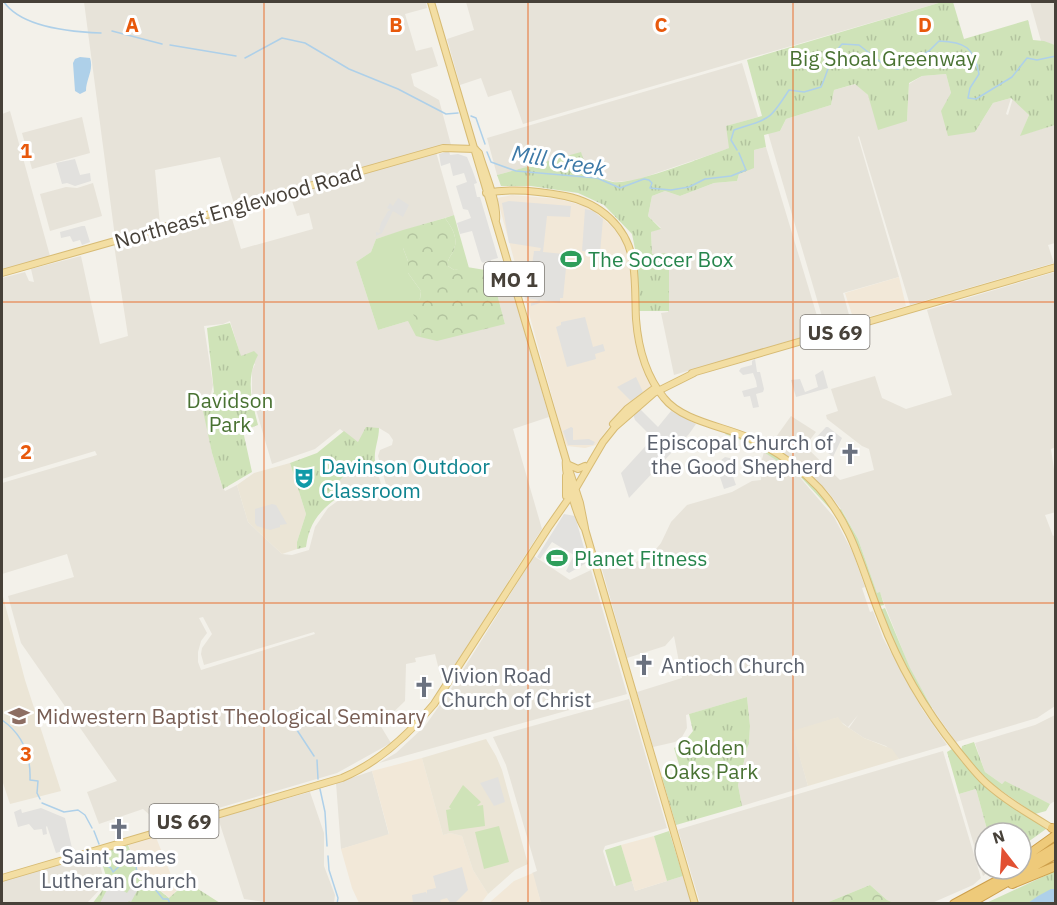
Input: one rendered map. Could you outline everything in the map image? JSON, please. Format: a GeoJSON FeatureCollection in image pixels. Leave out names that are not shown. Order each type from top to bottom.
{"type":"FeatureCollection","features":[{"type":"Feature","properties":{"kind":"highway"},"geometry":{"type":"LineString","coordinates":[[1033,852],[1048,841],[1054,830]]}},
{"type":"Feature","properties":{"kind":"highway"},"geometry":{"type":"LineString","coordinates":[[1033,860],[1056,847]]}},
{"type":"Feature","properties":{"kind":"highway"},"geometry":{"type":"LineString","coordinates":[[980,897],[1056,854]]}},
{"type":"Feature","properties":{"kind":"highway"},"geometry":{"type":"LineString","coordinates":[[954,903],[980,897],[1056,866]]}},
{"type":"Feature","properties":{"kind":"highway"},"geometry":{"type":"LineString","coordinates":[[969,900],[993,881]]}},
{"type":"Feature","properties":{"kind":"highway"},"geometry":{"type":"LineString","coordinates":[[969,900],[999,881]]}},
{"type":"Feature","properties":{"kind":"main road","name":"MO 1"},"geometry":{"type":"LineString","coordinates":[[432,2],[476,159],[567,462],[578,512],[585,529],[695,903]]}},
{"type":"Feature","properties":{"kind":"main road","name":"Northeast Englewood Road"},"geometry":{"type":"LineString","coordinates":[[2,273],[443,148],[475,149]]}},
{"type":"Feature","properties":{"kind":"main road"},"geometry":{"type":"LineString","coordinates":[[465,148],[476,159]]}},
{"type":"Feature","properties":{"kind":"main road","name":"MO 1"},"geometry":{"type":"LineString","coordinates":[[475,149],[479,153],[488,193]]}},
{"type":"Feature","properties":{"kind":"main road"},"geometry":{"type":"LineString","coordinates":[[488,193],[535,192],[576,198],[600,209],[615,223],[625,237],[633,260],[636,319],[642,350],[659,388],[672,406],[685,415],[738,433],[767,447],[800,470],[825,495],[853,539],[887,634],[929,712],[985,782],[1054,830]]}},
{"type":"Feature","properties":{"kind":"main road","name":"US 69"},"geometry":{"type":"LineString","coordinates":[[2,876],[342,778],[356,772],[395,744],[420,721],[434,704],[558,515],[604,435],[637,401],[681,375],[1056,267]]}},
{"type":"Feature","properties":{"kind":"main road","name":"US 69"},"geometry":{"type":"LineString","coordinates":[[548,528],[548,523],[603,442],[615,427],[659,388]]}},
{"type":"Feature","properties":{"kind":"main road","name":"MO 1"},"geometry":{"type":"LineString","coordinates":[[567,462],[565,485],[582,488],[580,503],[585,529]]}},
{"type":"Feature","properties":{"kind":"main road"},"geometry":{"type":"LineString","coordinates":[[567,462],[578,469],[585,466]]}},
{"type":"Feature","properties":{"kind":"main road"},"geometry":{"type":"LineString","coordinates":[[558,515],[566,508],[578,512]]}},
{"type":"Feature","properties":{"kind":"shaded area"},"geometry":{"type":"Polygon","coordinates":[[[84,2],[426,2],[427,8],[405,14],[416,51],[432,47],[438,66],[411,74],[414,86],[439,100],[451,145],[234,204],[220,157],[155,170],[160,225],[115,237],[84,2]]]}},
{"type":"Feature","properties":{"kind":"shaded area"},"geometry":{"type":"Polygon","coordinates":[[[466,2],[942,2],[523,124],[511,90],[488,97],[481,78],[460,85],[447,39],[474,30],[466,2]]]}},
{"type":"Feature","properties":{"kind":"shaded area"},"geometry":{"type":"Polygon","coordinates":[[[1030,2],[1055,2],[1055,45],[1041,41],[1030,2]]]}},
{"type":"Feature","properties":{"kind":"shaded area"},"geometry":{"type":"Polygon","coordinates":[[[742,63],[758,117],[727,126],[730,148],[636,180],[615,182],[597,176],[583,161],[580,153],[497,175],[487,138],[742,63]]]}},
{"type":"Feature","properties":{"kind":"shaded area"},"geometry":{"type":"Polygon","coordinates":[[[946,74],[951,93],[975,132],[993,103],[1011,98],[1006,114],[1008,115],[1013,98],[1029,115],[1021,135],[1055,125],[1055,243],[1048,245],[1054,263],[910,305],[859,136],[899,277],[843,293],[851,322],[826,330],[768,133],[780,131],[786,119],[831,105],[834,90],[856,84],[868,95],[907,121],[909,84],[922,76],[946,74]]]}},
{"type":"Feature","properties":{"kind":"shaded area"},"geometry":{"type":"Polygon","coordinates":[[[10,111],[50,256],[2,270],[2,114],[10,111]]]}},
{"type":"Feature","properties":{"kind":"shaded area"},"geometry":{"type":"Polygon","coordinates":[[[82,117],[90,153],[32,169],[22,133],[82,117]]]}},
{"type":"Feature","properties":{"kind":"shaded area"},"geometry":{"type":"Polygon","coordinates":[[[766,147],[821,329],[819,332],[674,375],[661,313],[668,312],[669,254],[652,255],[651,232],[661,228],[648,216],[652,196],[665,191],[680,196],[714,183],[737,181],[754,150],[766,147]]]}},
{"type":"Feature","properties":{"kind":"shaded area"},"geometry":{"type":"Polygon","coordinates":[[[449,151],[450,155],[458,154],[467,157],[472,169],[477,183],[474,184],[477,197],[480,197],[498,258],[491,262],[481,261],[472,231],[460,234],[457,223],[471,218],[468,210],[463,209],[456,186],[467,182],[464,173],[453,176],[450,163],[441,166],[439,154],[449,151]]]}},
{"type":"Feature","properties":{"kind":"shaded area"},"geometry":{"type":"Polygon","coordinates":[[[436,152],[454,215],[376,239],[371,252],[356,262],[378,330],[408,321],[505,324],[491,271],[506,267],[549,417],[513,429],[542,529],[445,680],[441,678],[435,654],[415,658],[416,662],[406,664],[405,701],[380,725],[391,743],[337,773],[161,825],[143,809],[99,824],[87,792],[117,781],[21,643],[8,596],[74,577],[67,554],[2,574],[2,483],[97,455],[95,451],[2,479],[2,278],[25,272],[29,281],[34,282],[31,269],[81,256],[100,344],[128,336],[114,245],[230,212],[241,249],[313,229],[309,213],[297,216],[290,195],[436,152]],[[230,321],[204,326],[213,385],[211,394],[203,404],[212,453],[222,486],[225,491],[237,485],[248,522],[282,554],[292,555],[309,550],[315,527],[328,508],[339,500],[331,488],[344,476],[376,466],[381,484],[368,488],[369,492],[387,488],[378,456],[380,450],[392,445],[393,440],[389,434],[379,428],[358,443],[340,429],[315,449],[272,464],[252,396],[252,371],[255,364],[241,357],[230,321]],[[203,617],[199,618],[207,633],[201,641],[198,652],[201,670],[315,634],[314,632],[204,665],[202,648],[212,634],[203,617]]]}},
{"type":"Feature","properties":{"kind":"shaded area"},"geometry":{"type":"Polygon","coordinates":[[[75,159],[80,175],[90,173],[91,181],[75,186],[62,184],[56,163],[75,159]]]}},
{"type":"Feature","properties":{"kind":"shaded area"},"geometry":{"type":"Polygon","coordinates":[[[93,183],[102,216],[50,231],[40,194],[93,183]]]}},
{"type":"Feature","properties":{"kind":"shaded area"},"geometry":{"type":"Polygon","coordinates":[[[512,195],[559,199],[591,208],[617,231],[627,247],[631,269],[637,349],[653,385],[611,424],[596,445],[585,448],[567,446],[564,440],[497,198],[512,195]]]}},
{"type":"Feature","properties":{"kind":"shaded area"},"geometry":{"type":"Polygon","coordinates":[[[398,198],[409,205],[403,217],[393,211],[382,233],[376,236],[376,232],[381,231],[379,230],[381,223],[391,210],[387,208],[390,203],[393,206],[398,198]]]}},
{"type":"Feature","properties":{"kind":"shaded area"},"geometry":{"type":"Polygon","coordinates":[[[509,201],[571,206],[570,217],[547,216],[543,252],[564,254],[564,258],[567,258],[563,298],[560,298],[560,303],[540,300],[540,303],[531,306],[531,303],[539,300],[526,298],[519,273],[531,272],[534,251],[540,251],[541,248],[509,243],[502,203],[509,201]]]}},
{"type":"Feature","properties":{"kind":"shaded area"},"geometry":{"type":"Polygon","coordinates":[[[585,209],[593,211],[603,219],[600,253],[582,251],[585,209]]]}},
{"type":"Feature","properties":{"kind":"shaded area"},"geometry":{"type":"Polygon","coordinates":[[[85,226],[90,242],[82,245],[80,240],[73,242],[70,236],[61,238],[60,232],[85,226]]]}},
{"type":"Feature","properties":{"kind":"shaded area"},"geometry":{"type":"Polygon","coordinates":[[[1055,272],[1056,447],[1051,449],[1055,476],[1056,512],[1045,515],[1053,536],[1055,535],[1055,706],[1037,718],[956,742],[934,711],[910,669],[880,593],[877,593],[858,539],[843,512],[829,493],[805,469],[771,444],[791,416],[816,432],[805,446],[840,480],[874,470],[869,449],[827,419],[826,415],[838,411],[831,389],[875,376],[882,398],[906,409],[952,395],[927,310],[1055,272]]]}},
{"type":"Feature","properties":{"kind":"shaded area"},"geometry":{"type":"Polygon","coordinates":[[[899,277],[906,306],[854,321],[845,293],[899,277]]]}},
{"type":"Feature","properties":{"kind":"shaded area"},"geometry":{"type":"Polygon","coordinates":[[[585,317],[593,347],[603,344],[605,351],[595,354],[596,359],[567,367],[556,327],[561,325],[561,322],[585,317]]]}},
{"type":"Feature","properties":{"kind":"shaded area"},"geometry":{"type":"Polygon","coordinates":[[[755,359],[757,372],[760,372],[764,389],[763,392],[756,394],[759,407],[753,408],[750,396],[744,397],[742,391],[757,387],[753,373],[743,375],[739,371],[741,368],[752,365],[755,359]]]}},
{"type":"Feature","properties":{"kind":"shaded area"},"geometry":{"type":"Polygon","coordinates":[[[823,370],[828,388],[796,397],[791,380],[800,379],[805,392],[818,387],[815,375],[823,370]]]}},
{"type":"Feature","properties":{"kind":"shaded area"},"geometry":{"type":"Polygon","coordinates":[[[636,377],[643,392],[631,401],[617,387],[636,377]]]}},
{"type":"Feature","properties":{"kind":"shaded area"},"geometry":{"type":"Polygon","coordinates":[[[641,410],[658,427],[671,411],[696,424],[629,498],[621,473],[653,438],[635,420],[633,414],[641,410]]]}},
{"type":"Feature","properties":{"kind":"shaded area"},"geometry":{"type":"Polygon","coordinates":[[[826,427],[842,438],[833,457],[813,441],[826,427]]]}},
{"type":"Feature","properties":{"kind":"shaded area"},"geometry":{"type":"Polygon","coordinates":[[[573,428],[573,440],[589,439],[595,442],[593,445],[568,445],[563,431],[573,428]]]}},
{"type":"Feature","properties":{"kind":"shaded area"},"geometry":{"type":"Polygon","coordinates":[[[764,452],[797,474],[834,517],[853,553],[865,587],[862,588],[870,612],[873,611],[883,638],[922,709],[947,745],[899,759],[886,746],[864,738],[849,728],[858,715],[848,727],[836,718],[793,732],[808,786],[742,806],[738,785],[749,742],[747,697],[686,715],[687,728],[682,737],[675,742],[653,747],[637,692],[682,678],[674,636],[665,646],[627,658],[602,569],[636,562],[652,554],[661,543],[671,522],[687,505],[732,492],[752,481],[761,480],[761,463],[764,452]]]}},
{"type":"Feature","properties":{"kind":"shaded area"},"geometry":{"type":"Polygon","coordinates":[[[725,457],[734,459],[731,471],[736,485],[724,489],[718,469],[720,461],[725,457]]]}},
{"type":"Feature","properties":{"kind":"shaded area"},"geometry":{"type":"Polygon","coordinates":[[[290,463],[306,514],[297,549],[282,554],[248,522],[237,485],[254,473],[290,463]]]}},
{"type":"Feature","properties":{"kind":"shaded area"},"geometry":{"type":"Polygon","coordinates":[[[276,505],[287,524],[270,530],[257,526],[255,509],[276,505]]]}},
{"type":"Feature","properties":{"kind":"shaded area"},"geometry":{"type":"Polygon","coordinates":[[[564,514],[575,516],[588,562],[569,573],[566,571],[574,555],[552,542],[540,559],[537,557],[564,514]]]}},
{"type":"Feature","properties":{"kind":"shaded area"},"geometry":{"type":"Polygon","coordinates":[[[534,556],[570,580],[591,570],[627,694],[379,763],[396,753],[425,726],[453,686],[534,556]]]}},
{"type":"Feature","properties":{"kind":"shaded area","name":"Midwestern Baptist Theological Seminary"},"geometry":{"type":"Polygon","coordinates":[[[2,593],[25,680],[61,791],[10,804],[2,783],[2,593]]]}},
{"type":"Feature","properties":{"kind":"shaded area"},"geometry":{"type":"Polygon","coordinates":[[[629,699],[667,828],[605,846],[603,851],[614,886],[632,881],[635,891],[683,876],[691,903],[541,903],[532,873],[537,871],[506,765],[493,737],[629,699]]]}},
{"type":"Feature","properties":{"kind":"shaded area"},"geometry":{"type":"Polygon","coordinates":[[[1055,715],[1055,801],[1050,804],[1005,782],[1002,784],[985,772],[975,743],[1035,725],[1055,715]]]}},
{"type":"Feature","properties":{"kind":"shaded area"},"geometry":{"type":"Polygon","coordinates":[[[838,717],[843,724],[864,738],[892,749],[899,759],[808,786],[792,731],[838,717]]]}},
{"type":"Feature","properties":{"kind":"shaded area"},"geometry":{"type":"Polygon","coordinates":[[[486,739],[502,770],[528,864],[515,870],[488,894],[473,870],[462,836],[450,833],[443,835],[422,758],[486,739]]]}},
{"type":"Feature","properties":{"kind":"shaded area"},"geometry":{"type":"Polygon","coordinates":[[[943,751],[973,851],[973,881],[978,881],[932,903],[894,903],[870,885],[826,903],[700,903],[678,830],[943,751]]]}},
{"type":"Feature","properties":{"kind":"shaded area"},"geometry":{"type":"Polygon","coordinates":[[[422,758],[443,835],[450,833],[462,836],[473,870],[488,894],[481,903],[359,903],[352,888],[341,849],[389,834],[372,771],[422,758]]]}},
{"type":"Feature","properties":{"kind":"shaded area"},"geometry":{"type":"Polygon","coordinates":[[[372,771],[389,835],[341,849],[336,783],[372,771]]]}},
{"type":"Feature","properties":{"kind":"shaded area"},"geometry":{"type":"Polygon","coordinates":[[[498,777],[505,802],[494,806],[480,783],[498,777]]]}},
{"type":"Feature","properties":{"kind":"shaded area"},"geometry":{"type":"Polygon","coordinates":[[[976,789],[985,821],[973,821],[973,842],[959,794],[976,789]]]}},
{"type":"Feature","properties":{"kind":"shaded area"},"geometry":{"type":"Polygon","coordinates":[[[310,792],[324,833],[324,866],[335,895],[334,903],[278,904],[244,899],[218,818],[310,792]]]}},
{"type":"Feature","properties":{"kind":"shaded area"},"geometry":{"type":"Polygon","coordinates":[[[41,808],[65,818],[72,848],[56,853],[47,826],[47,834],[43,835],[42,829],[34,830],[29,824],[18,827],[14,812],[21,809],[22,813],[41,808]]]}},
{"type":"Feature","properties":{"kind":"shaded area"},"geometry":{"type":"Polygon","coordinates":[[[155,835],[171,875],[181,885],[170,898],[139,874],[128,843],[155,835]]]}},
{"type":"Feature","properties":{"kind":"shaded area"},"geometry":{"type":"Polygon","coordinates":[[[654,836],[667,881],[635,891],[621,845],[654,836]]]}},
{"type":"Feature","properties":{"kind":"shaded area"},"geometry":{"type":"Polygon","coordinates":[[[95,853],[105,884],[87,903],[2,904],[2,880],[95,853]]]}},
{"type":"Feature","properties":{"kind":"shaded area"},"geometry":{"type":"Polygon","coordinates":[[[462,867],[468,890],[455,903],[450,903],[447,898],[440,900],[441,903],[413,903],[412,895],[426,892],[427,894],[427,890],[436,888],[433,876],[462,867]]]}},
{"type":"Feature","properties":{"kind":"shaded area"},"geometry":{"type":"Polygon","coordinates":[[[533,873],[541,903],[489,903],[514,881],[533,873]]]}},
{"type":"Feature","properties":{"kind":"shaded area"},"geometry":{"type":"Polygon","coordinates":[[[118,879],[125,883],[122,890],[127,893],[131,887],[137,891],[131,902],[100,903],[109,886],[113,888],[118,879]]]}},
{"type":"Feature","properties":{"kind":"green space","name":"Big Shoal Greenway"},"geometry":{"type":"Polygon","coordinates":[[[942,2],[953,2],[964,39],[1028,20],[1033,40],[1055,45],[1055,125],[1020,136],[1029,115],[1011,98],[993,103],[975,132],[948,136],[941,111],[951,93],[946,74],[922,76],[909,83],[907,121],[878,130],[868,95],[855,84],[834,90],[831,105],[786,119],[780,131],[764,135],[766,147],[754,150],[754,168],[739,174],[737,181],[714,183],[680,196],[665,191],[652,196],[648,216],[661,229],[651,232],[652,254],[669,253],[669,311],[638,311],[636,254],[632,234],[604,205],[578,193],[531,186],[501,186],[497,175],[581,152],[586,163],[597,175],[613,182],[623,182],[653,175],[729,148],[726,126],[762,116],[747,60],[942,2]]]}},
{"type":"Feature","properties":{"kind":"green space"},"geometry":{"type":"Polygon","coordinates":[[[454,215],[469,268],[454,270],[448,266],[448,260],[455,247],[455,238],[445,218],[454,215]]]}},
{"type":"Feature","properties":{"kind":"green space"},"geometry":{"type":"Polygon","coordinates":[[[445,218],[455,238],[455,247],[448,260],[448,266],[454,270],[467,267],[491,271],[505,324],[437,341],[420,337],[421,329],[413,314],[414,303],[420,299],[421,291],[408,273],[408,261],[403,248],[403,230],[445,218]]]}},
{"type":"Feature","properties":{"kind":"green space"},"geometry":{"type":"Polygon","coordinates":[[[403,230],[403,248],[408,261],[408,273],[421,291],[417,318],[421,329],[420,337],[416,336],[408,321],[378,330],[356,262],[371,252],[376,239],[403,230]]]}},
{"type":"Feature","properties":{"kind":"green space","name":"Davidson Park"},"geometry":{"type":"Polygon","coordinates":[[[230,323],[241,356],[254,351],[258,355],[251,381],[252,399],[258,425],[243,431],[252,472],[223,489],[212,453],[202,406],[208,403],[214,392],[207,328],[230,323]]]}},
{"type":"Feature","properties":{"kind":"green space","name":"Davidson Park"},"geometry":{"type":"Polygon","coordinates":[[[366,427],[379,428],[376,466],[344,476],[332,488],[337,498],[316,519],[306,547],[297,549],[306,514],[290,463],[317,453],[344,431],[358,442],[366,427]]]}},
{"type":"Feature","properties":{"kind":"green space"},"geometry":{"type":"Polygon","coordinates":[[[726,432],[770,453],[802,475],[826,500],[832,511],[797,473],[780,460],[779,462],[751,444],[725,434],[726,432]]]}},
{"type":"Feature","properties":{"kind":"green space"},"geometry":{"type":"Polygon","coordinates":[[[841,509],[858,539],[877,593],[880,592],[884,605],[879,606],[860,550],[839,510],[841,509]]]}},
{"type":"Feature","properties":{"kind":"green space"},"geometry":{"type":"Polygon","coordinates":[[[885,608],[910,668],[932,708],[916,684],[891,635],[880,610],[885,608]]]}},
{"type":"Feature","properties":{"kind":"green space","name":"Golden Oaks Park"},"geometry":{"type":"Polygon","coordinates":[[[747,697],[749,742],[738,785],[742,806],[676,825],[662,777],[681,771],[674,748],[685,741],[693,731],[689,714],[747,697]]]}},
{"type":"Feature","properties":{"kind":"green space"},"geometry":{"type":"Polygon","coordinates":[[[974,742],[985,772],[1002,784],[1005,781],[1050,804],[1046,811],[1035,814],[983,778],[961,751],[962,746],[974,742]]]}},
{"type":"Feature","properties":{"kind":"green space"},"geometry":{"type":"Polygon","coordinates":[[[952,749],[979,780],[1046,829],[1033,838],[1033,821],[985,821],[976,789],[959,794],[947,752],[952,749]]]}},
{"type":"Feature","properties":{"kind":"green space"},"geometry":{"type":"Polygon","coordinates":[[[463,785],[481,802],[477,806],[483,805],[485,826],[449,831],[446,810],[451,809],[449,807],[463,785]]]}},
{"type":"Feature","properties":{"kind":"green space"},"geometry":{"type":"Polygon","coordinates":[[[499,826],[509,862],[484,869],[475,832],[499,826]]]}},
{"type":"Feature","properties":{"kind":"green space"},"geometry":{"type":"Polygon","coordinates":[[[669,831],[683,876],[667,881],[654,836],[669,831]]]}},
{"type":"Feature","properties":{"kind":"green space"},"geometry":{"type":"Polygon","coordinates":[[[128,845],[139,874],[169,898],[187,882],[220,903],[92,904],[108,883],[99,853],[128,845]]]}},
{"type":"Feature","properties":{"kind":"green space"},"geometry":{"type":"Polygon","coordinates":[[[621,845],[632,881],[616,886],[605,850],[621,845]]]}},
{"type":"Feature","properties":{"kind":"green space"},"geometry":{"type":"Polygon","coordinates":[[[1055,871],[1055,903],[984,904],[1055,871]]]}},
{"type":"Feature","properties":{"kind":"green space"},"geometry":{"type":"Polygon","coordinates":[[[870,885],[894,903],[826,903],[870,885]]]}},
{"type":"Feature","properties":{"kind":"water"},"geometry":{"type":"Polygon","coordinates":[[[80,57],[90,58],[91,67],[86,91],[80,94],[75,91],[73,63],[80,57]]]}},
{"type":"Feature","properties":{"kind":"water"},"geometry":{"type":"Polygon","coordinates":[[[1055,889],[1055,903],[1028,903],[1038,896],[1055,889]]]}},
{"type":"Feature","properties":{"kind":"waterway","name":"Mill Creek"},"geometry":{"type":"LineString","coordinates":[[4,2],[12,11],[35,23],[62,30],[101,33]]}},
{"type":"Feature","properties":{"kind":"waterway","name":"Mill Creek"},"geometry":{"type":"LineString","coordinates":[[112,31],[162,44]]}},
{"type":"Feature","properties":{"kind":"waterway","name":"Mill Creek"},"geometry":{"type":"LineString","coordinates":[[245,58],[282,38],[305,43],[349,69],[398,89],[446,114],[458,113]]}},
{"type":"Feature","properties":{"kind":"waterway","name":"Mill Creek"},"geometry":{"type":"LineString","coordinates":[[737,150],[731,140],[734,130],[767,118],[789,90],[804,92],[821,87],[832,59],[842,44],[859,45],[887,67],[898,69],[929,51],[939,41],[962,45],[971,52],[977,65],[979,74],[970,88],[968,98],[976,99],[1012,77],[1027,58],[1037,60],[1056,56]]}},
{"type":"Feature","properties":{"kind":"waterway","name":"Mill Creek"},"geometry":{"type":"LineString","coordinates":[[170,45],[236,56]]}},
{"type":"Feature","properties":{"kind":"waterway","name":"Mill Creek"},"geometry":{"type":"LineString","coordinates":[[471,116],[476,118],[485,144]]}},
{"type":"Feature","properties":{"kind":"waterway","name":"Mill Creek"},"geometry":{"type":"LineString","coordinates":[[487,152],[491,162],[516,171],[597,178],[620,188],[644,179],[652,183],[650,188],[671,190],[689,187],[705,179],[731,176],[746,170],[739,153]]}},
{"type":"Feature","properties":{"kind":"waterway"},"geometry":{"type":"LineString","coordinates":[[271,708],[290,718]]}},
{"type":"Feature","properties":{"kind":"waterway"},"geometry":{"type":"LineString","coordinates":[[2,720],[15,732],[24,746],[29,762],[30,780],[38,781],[37,793],[40,799]]}},
{"type":"Feature","properties":{"kind":"waterway"},"geometry":{"type":"LineString","coordinates":[[293,724],[314,756]]}},
{"type":"Feature","properties":{"kind":"waterway"},"geometry":{"type":"LineString","coordinates":[[317,760],[318,779]]}},
{"type":"Feature","properties":{"kind":"waterway"},"geometry":{"type":"LineString","coordinates":[[320,789],[325,812],[327,846]]}},
{"type":"Feature","properties":{"kind":"waterway"},"geometry":{"type":"LineString","coordinates":[[42,803],[64,812],[78,810],[85,815],[92,828]]}},
{"type":"Feature","properties":{"kind":"waterway"},"geometry":{"type":"LineString","coordinates":[[94,831],[99,844]]}},
{"type":"Feature","properties":{"kind":"waterway"},"geometry":{"type":"LineString","coordinates":[[101,852],[103,863],[113,872],[126,860],[136,864],[137,876],[151,884],[163,899],[168,899],[170,904]]}},
{"type":"Feature","properties":{"kind":"waterway"},"geometry":{"type":"LineString","coordinates":[[328,856],[329,870],[338,898],[337,904]]}},
{"type":"Feature","properties":{"kind":"place","name":"The Soccer Box"},"geometry":{"type":"Point","coordinates":[571,259]}},
{"type":"Feature","properties":{"kind":"place","name":"Episcopal Church of the Good Shepherd"},"geometry":{"type":"Point","coordinates":[850,454]}},
{"type":"Feature","properties":{"kind":"place","name":"Davinson Outdoor Classroom"},"geometry":{"type":"Point","coordinates":[304,478]}},
{"type":"Feature","properties":{"kind":"place","name":"Planet Fitness"},"geometry":{"type":"Point","coordinates":[557,558]}},
{"type":"Feature","properties":{"kind":"place","name":"Antioch Church"},"geometry":{"type":"Point","coordinates":[644,665]}},
{"type":"Feature","properties":{"kind":"place","name":"Vivion Road Church of Christ"},"geometry":{"type":"Point","coordinates":[424,687]}},
{"type":"Feature","properties":{"kind":"place","name":"Midwestern Baptist Theological Seminary"},"geometry":{"type":"Point","coordinates":[19,716]}},
{"type":"Feature","properties":{"kind":"place","name":"Saint James Lutheran Church"},"geometry":{"type":"Point","coordinates":[119,829]}}]}
